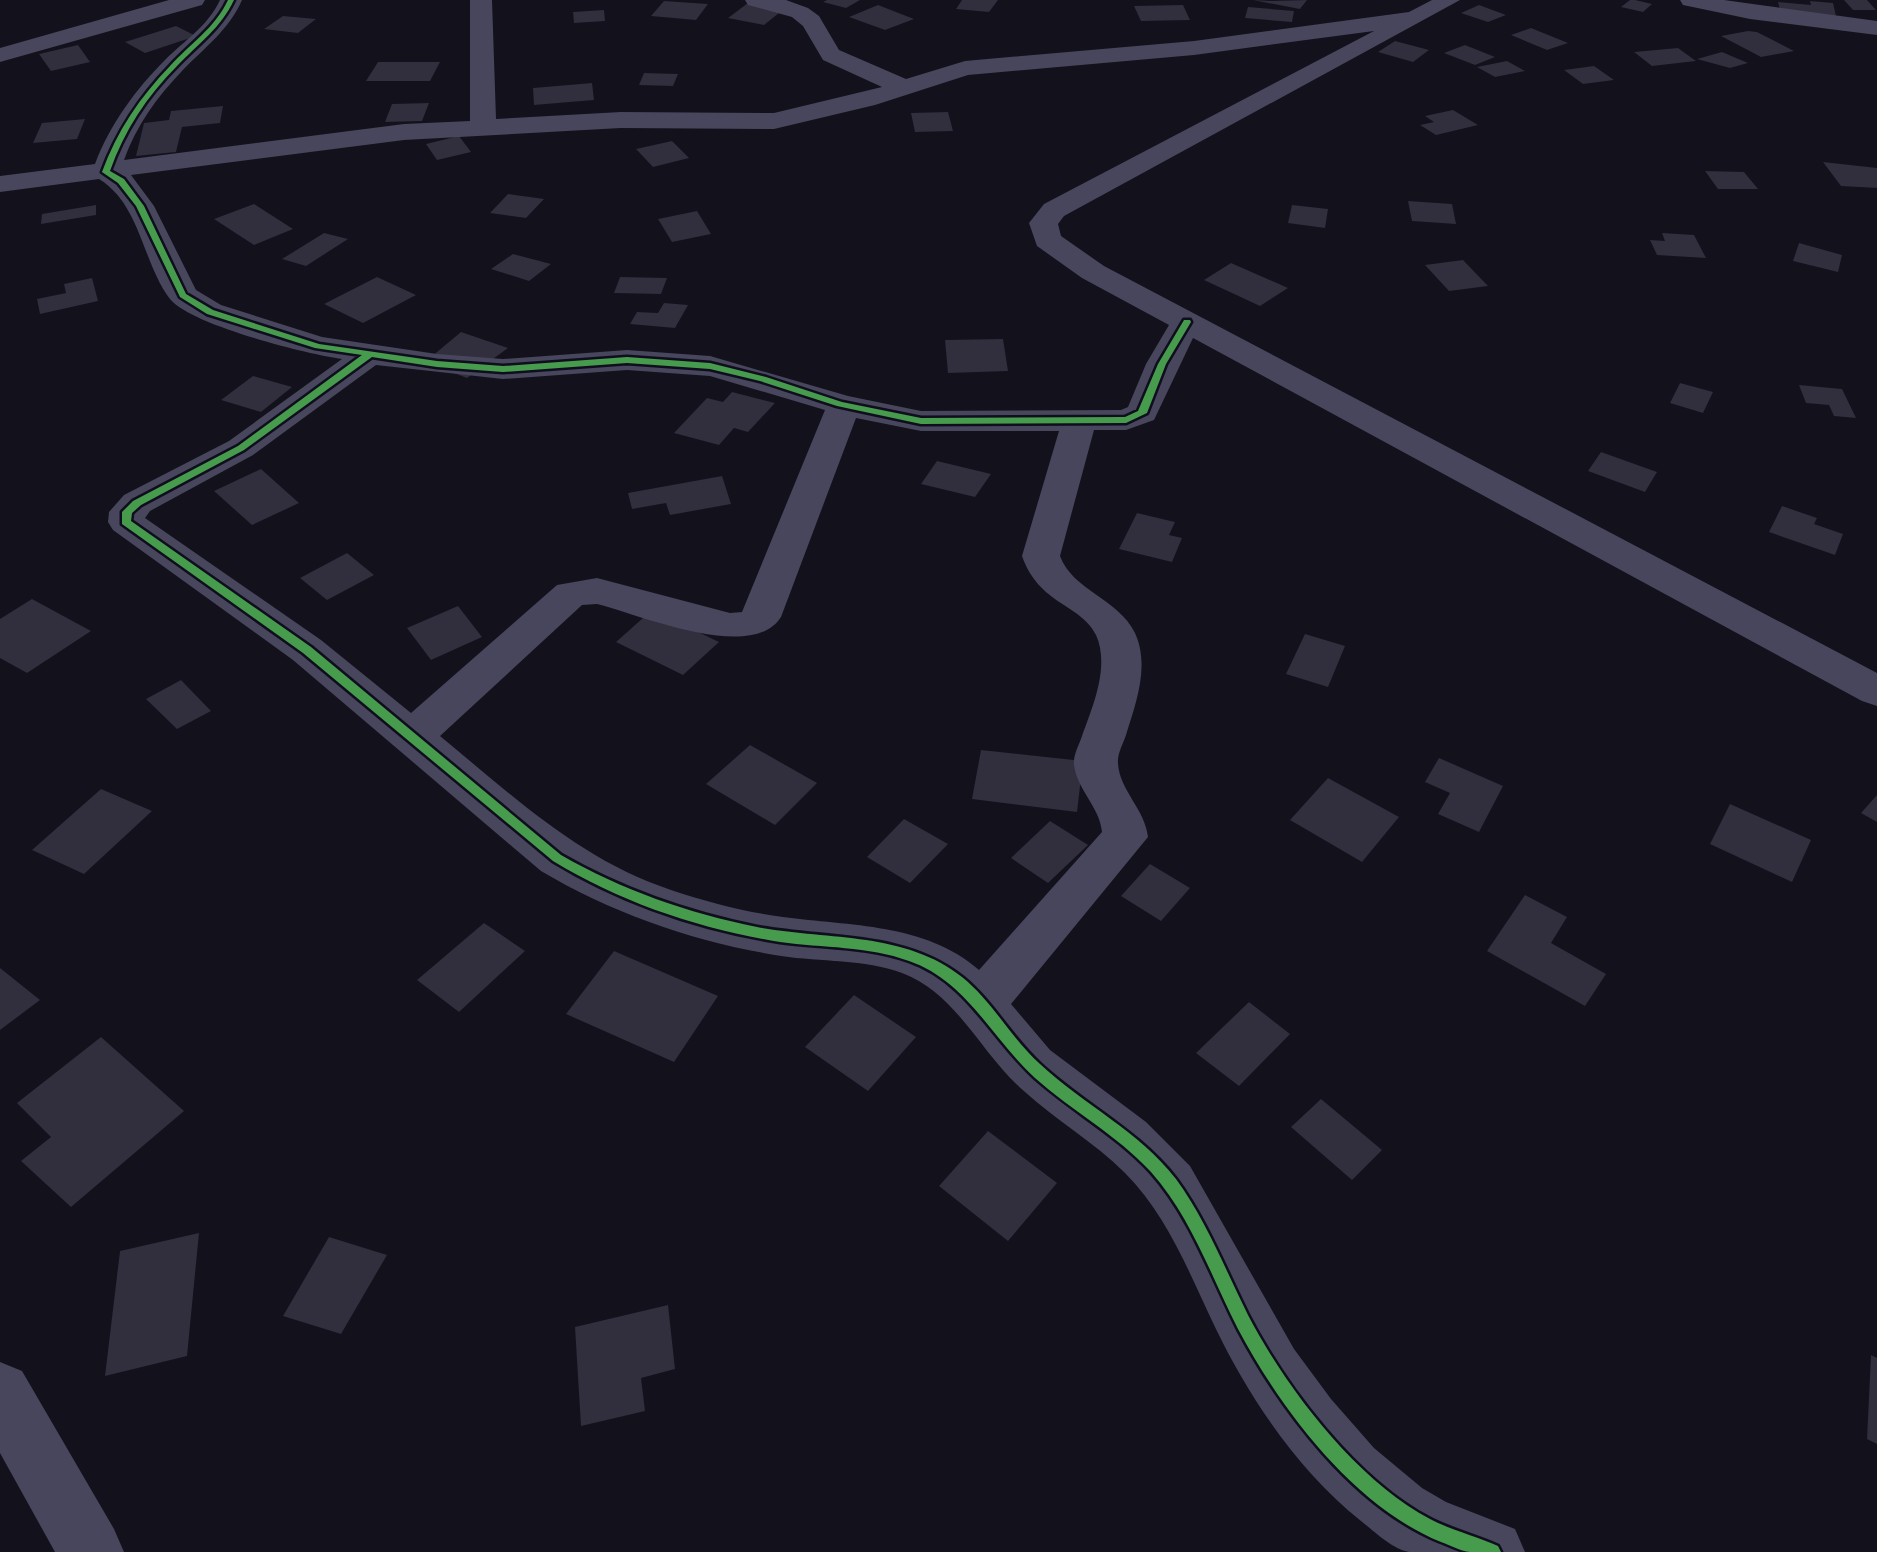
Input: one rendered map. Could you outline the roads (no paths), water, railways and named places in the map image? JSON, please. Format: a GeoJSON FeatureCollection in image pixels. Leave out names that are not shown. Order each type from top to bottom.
{"type":"FeatureCollection","features":[{"type":"Feature","properties":{"kind":"street"},"geometry":{"type":"LineString","coordinates":[[0,55],[194,0]]}},
{"type":"Feature","properties":{"kind":"street"},"geometry":{"type":"LineString","coordinates":[[106,172],[127,121],[173,66],[213,29],[227,11],[231,0]]}},
{"type":"Feature","properties":{"kind":"street"},"geometry":{"type":"LineString","coordinates":[[481,0],[483,127]]}},
{"type":"Feature","properties":{"kind":"street"},"geometry":{"type":"LineString","coordinates":[[756,0],[804,15],[812,22],[824,49],[831,55],[903,87]]}},
{"type":"Feature","properties":{"kind":"street"},"geometry":{"type":"LineString","coordinates":[[1449,0],[1054,210],[1043,223],[1047,240],[1067,255],[1187,322],[1877,691]]}},
{"type":"Feature","properties":{"kind":"street"},"geometry":{"type":"LineString","coordinates":[[1691,0],[1750,12],[1877,28]]}},
{"type":"Feature","properties":{"kind":"street"},"geometry":{"type":"LineString","coordinates":[[0,184],[404,132],[621,120],[774,121],[816,113],[965,68],[1194,48],[1416,18]]}},
{"type":"Feature","properties":{"kind":"street"},"geometry":{"type":"LineString","coordinates":[[106,172],[121,181],[140,206],[183,295],[210,312],[257,327],[318,346],[370,354],[503,369],[627,360],[683,363],[763,379],[844,405],[921,421],[1079,422],[1126,420],[1142,413],[1162,364],[1187,322]]}},
{"type":"Feature","properties":{"kind":"street"},"geometry":{"type":"LineString","coordinates":[[370,354],[241,448],[137,503],[127,512],[126,522],[277,626],[557,858],[586,876],[615,889],[758,933],[911,954],[935,964],[960,983],[1009,1044],[1043,1076],[1125,1138],[1169,1182],[1257,1346],[1324,1438],[1366,1483],[1421,1524],[1492,1552]]}},
{"type":"Feature","properties":{"kind":"street"},"geometry":{"type":"LineString","coordinates":[[412,737],[571,594],[597,591],[730,626],[752,624],[761,617],[844,405]]}},
{"type":"Feature","properties":{"kind":"street"},"geometry":{"type":"LineString","coordinates":[[979,1006],[1125,837],[1125,819],[1101,782],[1095,762],[1116,697],[1122,657],[1117,636],[1108,619],[1058,588],[1044,573],[1041,556],[1079,422]]}},
{"type":"Feature","properties":{"kind":"street"},"geometry":{"type":"LineString","coordinates":[[0,1393],[91,1552]]}}]}
